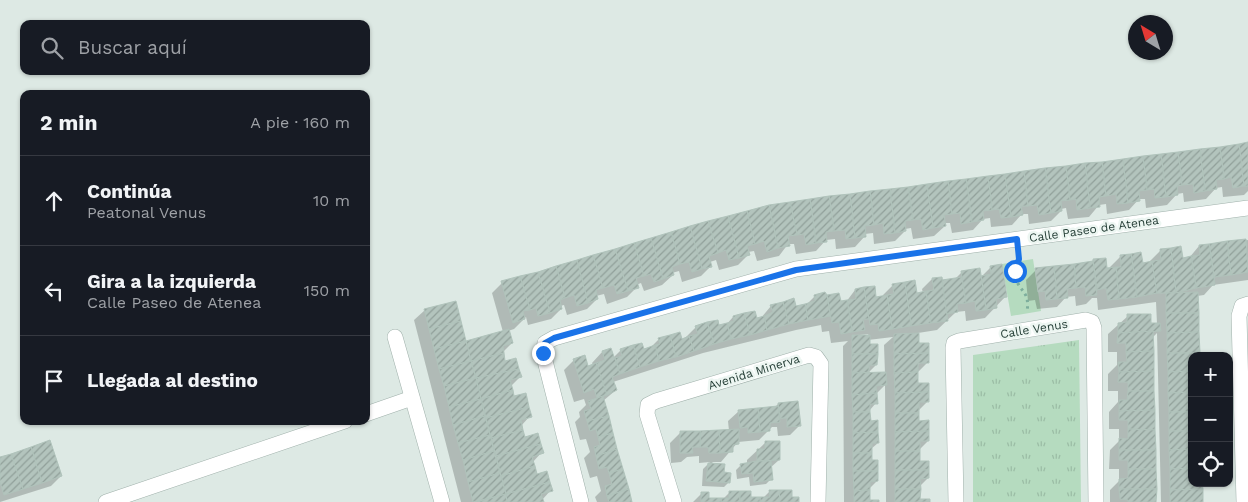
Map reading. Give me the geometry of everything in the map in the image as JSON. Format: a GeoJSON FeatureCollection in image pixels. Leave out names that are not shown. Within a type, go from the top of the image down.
{"type":"FeatureCollection","features":[{"type":"Feature","properties":{"kind":"street","name":"Calle Paseo de Atenea"},"geometry":{"type":"LineString","coordinates":[[581,502],[543,353],[545,343],[554,338],[796,270],[1248,208]]}},
{"type":"Feature","properties":{"kind":"street"},"geometry":{"type":"LineString","coordinates":[[1244,502],[1239,316],[1242,306],[1248,304]]}},
{"type":"Feature","properties":{"kind":"street","name":"Calle Venus"},"geometry":{"type":"LineString","coordinates":[[956,502],[952,348],[954,343],[1086,320],[1092,322],[1094,328],[1096,502]]}},
{"type":"Feature","properties":{"kind":"street"},"geometry":{"type":"LineString","coordinates":[[395,336],[442,502]]}},
{"type":"Feature","properties":{"kind":"street","name":"Avenida Minerva"},"geometry":{"type":"LineString","coordinates":[[674,502],[647,414],[648,405],[809,355],[816,357],[820,364],[818,502]]}},
{"type":"Feature","properties":{"kind":"street"},"geometry":{"type":"LineString","coordinates":[[370,413],[412,398]]}},
{"type":"Feature","properties":{"kind":"street"},"geometry":{"type":"LineString","coordinates":[[106,502],[333,425]]}},
{"type":"Feature","properties":{"kind":"path"},"geometry":{"type":"LineString","coordinates":[[1017,239],[1019,259],[1015,277],[1028,300],[1029,330]]}},
{"type":"Feature","properties":{"kind":"green space"},"geometry":{"type":"Polygon","coordinates":[[[1033,259],[1041,311],[1011,316],[1002,264],[1033,259]]]}},
{"type":"Feature","properties":{"kind":"green space"},"geometry":{"type":"Polygon","coordinates":[[[1079,340],[1081,502],[973,502],[973,355],[1079,340]]]}},
{"type":"Feature","properties":{"kind":"building"},"geometry":{"type":"Polygon","coordinates":[[[1248,142],[1248,186],[1244,186],[1239,144],[1248,142]]]}},
{"type":"Feature","properties":{"kind":"building"},"geometry":{"type":"Polygon","coordinates":[[[1239,144],[1244,186],[1233,188],[1231,177],[1224,179],[1220,147],[1239,144]]]}},
{"type":"Feature","properties":{"kind":"building"},"geometry":{"type":"Polygon","coordinates":[[[1220,147],[1224,179],[1216,180],[1217,189],[1205,191],[1200,149],[1220,147]]]}},
{"type":"Feature","properties":{"kind":"building"},"geometry":{"type":"Polygon","coordinates":[[[1200,149],[1205,191],[1194,193],[1193,184],[1182,185],[1178,152],[1200,149]]]}},
{"type":"Feature","properties":{"kind":"building"},"geometry":{"type":"Polygon","coordinates":[[[1178,152],[1182,185],[1177,186],[1178,195],[1166,197],[1161,154],[1178,152]]]}},
{"type":"Feature","properties":{"kind":"building"},"geometry":{"type":"Polygon","coordinates":[[[1161,154],[1166,197],[1155,198],[1154,189],[1147,190],[1143,156],[1161,154]]]}},
{"type":"Feature","properties":{"kind":"building"},"geometry":{"type":"Polygon","coordinates":[[[1143,156],[1147,190],[1139,191],[1140,201],[1128,203],[1123,159],[1143,156]]]}},
{"type":"Feature","properties":{"kind":"building"},"geometry":{"type":"Polygon","coordinates":[[[1123,159],[1128,203],[1117,204],[1116,194],[1106,196],[1102,162],[1123,159]]]}},
{"type":"Feature","properties":{"kind":"building"},"geometry":{"type":"Polygon","coordinates":[[[1102,162],[1106,196],[1099,197],[1100,207],[1090,208],[1085,163],[1102,162]]]}},
{"type":"Feature","properties":{"kind":"building"},"geometry":{"type":"Polygon","coordinates":[[[1085,163],[1090,208],[1077,210],[1076,199],[1070,200],[1066,166],[1085,163]]]}},
{"type":"Feature","properties":{"kind":"building"},"geometry":{"type":"Polygon","coordinates":[[[1066,166],[1070,200],[1061,201],[1062,211],[1051,213],[1045,168],[1066,166]]]}},
{"type":"Feature","properties":{"kind":"building"},"geometry":{"type":"Polygon","coordinates":[[[1045,168],[1051,213],[1039,215],[1037,205],[1028,206],[1024,171],[1045,168]]]}},
{"type":"Feature","properties":{"kind":"building"},"geometry":{"type":"Polygon","coordinates":[[[1024,171],[1028,206],[1021,206],[1023,215],[1011,217],[1005,174],[1024,171]]]}},
{"type":"Feature","properties":{"kind":"building"},"geometry":{"type":"Polygon","coordinates":[[[1005,174],[1011,217],[1001,218],[999,209],[992,210],[988,176],[1005,174]]]}},
{"type":"Feature","properties":{"kind":"building"},"geometry":{"type":"Polygon","coordinates":[[[988,176],[992,210],[983,211],[984,220],[972,222],[966,179],[988,176]]]}},
{"type":"Feature","properties":{"kind":"building"},"geometry":{"type":"Polygon","coordinates":[[[966,179],[972,222],[961,224],[960,213],[952,214],[948,181],[966,179]]]}},
{"type":"Feature","properties":{"kind":"building"},"geometry":{"type":"Polygon","coordinates":[[[948,181],[952,214],[944,215],[946,226],[933,228],[927,184],[948,181]]]}},
{"type":"Feature","properties":{"kind":"building"},"geometry":{"type":"Polygon","coordinates":[[[927,184],[933,228],[923,230],[921,219],[913,220],[908,187],[927,184]]]}},
{"type":"Feature","properties":{"kind":"building"},"geometry":{"type":"Polygon","coordinates":[[[908,187],[913,220],[905,221],[906,231],[895,233],[890,189],[908,187]]]}},
{"type":"Feature","properties":{"kind":"building"},"geometry":{"type":"Polygon","coordinates":[[[890,189],[895,233],[884,234],[883,223],[874,225],[870,191],[890,189]]]}},
{"type":"Feature","properties":{"kind":"building"},"geometry":{"type":"Polygon","coordinates":[[[870,191],[874,225],[865,226],[866,237],[855,238],[850,194],[870,191]]]}},
{"type":"Feature","properties":{"kind":"building"},"geometry":{"type":"Polygon","coordinates":[[[850,194],[855,238],[846,239],[845,230],[834,231],[829,196],[850,194]]]}},
{"type":"Feature","properties":{"kind":"building"},"geometry":{"type":"Polygon","coordinates":[[[829,196],[834,231],[826,232],[827,242],[816,243],[810,199],[829,196]]]}},
{"type":"Feature","properties":{"kind":"building"},"geometry":{"type":"Polygon","coordinates":[[[810,199],[816,243],[806,245],[804,234],[797,235],[790,202],[810,199]]]}},
{"type":"Feature","properties":{"kind":"building"},"geometry":{"type":"Polygon","coordinates":[[[790,202],[797,235],[788,236],[790,246],[778,248],[769,205],[790,202]]]}},
{"type":"Feature","properties":{"kind":"building"},"geometry":{"type":"Polygon","coordinates":[[[769,205],[778,248],[767,252],[764,241],[755,244],[747,211],[769,205]]]}},
{"type":"Feature","properties":{"kind":"building"},"geometry":{"type":"Polygon","coordinates":[[[747,211],[755,244],[747,246],[750,255],[739,258],[728,216],[747,211]]]}},
{"type":"Feature","properties":{"kind":"building"},"geometry":{"type":"Polygon","coordinates":[[[728,216],[739,258],[729,260],[726,250],[718,253],[708,221],[728,216]]]}},
{"type":"Feature","properties":{"kind":"building"},"geometry":{"type":"Polygon","coordinates":[[[708,221],[718,253],[709,256],[712,267],[702,269],[690,226],[708,221]]]}},
{"type":"Feature","properties":{"kind":"building"},"geometry":{"type":"Polygon","coordinates":[[[690,226],[702,269],[692,272],[689,262],[680,264],[671,232],[690,226]]]}},
{"type":"Feature","properties":{"kind":"building"},"geometry":{"type":"Polygon","coordinates":[[[671,232],[680,264],[672,267],[674,275],[663,279],[651,238],[671,232]]]}},
{"type":"Feature","properties":{"kind":"building"},"geometry":{"type":"Polygon","coordinates":[[[651,238],[663,279],[654,282],[651,274],[644,276],[634,243],[651,238]]]}},
{"type":"Feature","properties":{"kind":"building"},"geometry":{"type":"Polygon","coordinates":[[[1246,239],[1248,272],[1231,275],[1227,241],[1246,239]]]}},
{"type":"Feature","properties":{"kind":"building"},"geometry":{"type":"Polygon","coordinates":[[[1227,241],[1231,275],[1214,277],[1209,244],[1227,241]]]}},
{"type":"Feature","properties":{"kind":"building"},"geometry":{"type":"Polygon","coordinates":[[[634,243],[644,276],[636,278],[639,288],[628,291],[615,249],[634,243]]]}},
{"type":"Feature","properties":{"kind":"building"},"geometry":{"type":"Polygon","coordinates":[[[1209,244],[1215,285],[1196,288],[1191,256],[1200,255],[1199,245],[1209,244]]]}},
{"type":"Feature","properties":{"kind":"building"},"geometry":{"type":"Polygon","coordinates":[[[1181,246],[1183,258],[1191,256],[1196,288],[1176,293],[1171,248],[1181,246]]]}},
{"type":"Feature","properties":{"kind":"building"},"geometry":{"type":"Polygon","coordinates":[[[1171,248],[1176,293],[1157,293],[1152,261],[1161,260],[1160,249],[1171,248]]]}},
{"type":"Feature","properties":{"kind":"building"},"geometry":{"type":"Polygon","coordinates":[[[615,249],[628,291],[617,294],[614,285],[603,288],[593,255],[615,249]]]}},
{"type":"Feature","properties":{"kind":"building"},"geometry":{"type":"Polygon","coordinates":[[[1141,252],[1143,263],[1152,261],[1157,293],[1137,297],[1131,254],[1141,252]]]}},
{"type":"Feature","properties":{"kind":"building"},"geometry":{"type":"Polygon","coordinates":[[[1131,254],[1137,297],[1119,299],[1116,267],[1121,267],[1120,255],[1131,254]]]}},
{"type":"Feature","properties":{"kind":"building"},"geometry":{"type":"Polygon","coordinates":[[[593,255],[603,288],[596,290],[598,299],[588,303],[577,260],[593,255]]]}},
{"type":"Feature","properties":{"kind":"building"},"geometry":{"type":"Polygon","coordinates":[[[1106,258],[1107,268],[1116,267],[1119,299],[1108,300],[1106,288],[1097,290],[1093,259],[1106,258]]]}},
{"type":"Feature","properties":{"kind":"building"},"geometry":{"type":"Polygon","coordinates":[[[577,260],[588,303],[577,306],[574,295],[565,298],[556,266],[577,260]]]}},
{"type":"Feature","properties":{"kind":"building"},"geometry":{"type":"Polygon","coordinates":[[[1093,261],[1097,295],[1086,296],[1085,287],[1076,288],[1074,264],[1093,261]]]}},
{"type":"Feature","properties":{"kind":"building"},"geometry":{"type":"Polygon","coordinates":[[[1002,264],[1007,297],[996,299],[997,308],[986,310],[981,276],[991,274],[990,266],[1002,264]]]}},
{"type":"Feature","properties":{"kind":"building"},"geometry":{"type":"Polygon","coordinates":[[[1074,264],[1076,288],[1067,289],[1068,298],[1057,299],[1054,266],[1074,264]]]}},
{"type":"Feature","properties":{"kind":"building"},"geometry":{"type":"Polygon","coordinates":[[[556,266],[565,298],[560,300],[562,309],[550,313],[538,272],[556,266]]]}},
{"type":"Feature","properties":{"kind":"building"},"geometry":{"type":"Polygon","coordinates":[[[1054,266],[1057,299],[1046,300],[1045,291],[1038,292],[1035,268],[1054,266]]]}},
{"type":"Feature","properties":{"kind":"building"},"geometry":{"type":"Polygon","coordinates":[[[980,268],[986,310],[976,311],[975,301],[966,303],[961,271],[980,268]]]}},
{"type":"Feature","properties":{"kind":"building"},"geometry":{"type":"Polygon","coordinates":[[[538,272],[550,313],[538,316],[536,308],[530,310],[520,276],[538,272]]]}},
{"type":"Feature","properties":{"kind":"building"},"geometry":{"type":"Polygon","coordinates":[[[520,276],[530,310],[523,311],[525,319],[513,323],[501,281],[520,276]]]}},
{"type":"Feature","properties":{"kind":"building"},"geometry":{"type":"Polygon","coordinates":[[[942,277],[948,321],[931,323],[926,291],[934,290],[932,278],[942,277]]]}},
{"type":"Feature","properties":{"kind":"building"},"geometry":{"type":"Polygon","coordinates":[[[962,277],[966,303],[957,304],[958,312],[947,314],[942,280],[962,277]]]}},
{"type":"Feature","properties":{"kind":"building"},"geometry":{"type":"Polygon","coordinates":[[[915,280],[917,293],[926,291],[931,323],[911,326],[905,282],[915,280]]]}},
{"type":"Feature","properties":{"kind":"building"},"geometry":{"type":"Polygon","coordinates":[[[905,282],[911,326],[892,329],[887,295],[894,294],[892,284],[905,282]]]}},
{"type":"Feature","properties":{"kind":"building"},"geometry":{"type":"Polygon","coordinates":[[[875,286],[876,297],[887,295],[892,329],[879,331],[878,324],[870,325],[864,287],[875,286]]]}},
{"type":"Feature","properties":{"kind":"building"},"geometry":{"type":"Polygon","coordinates":[[[864,287],[869,319],[863,319],[865,330],[852,332],[847,300],[856,299],[855,289],[864,287]]]}},
{"type":"Feature","properties":{"kind":"building"},"geometry":{"type":"Polygon","coordinates":[[[825,292],[831,316],[808,320],[805,304],[815,301],[814,295],[825,292]]]}},
{"type":"Feature","properties":{"kind":"building"},"geometry":{"type":"Polygon","coordinates":[[[1198,292],[1199,313],[1166,313],[1166,293],[1198,292]]]}},
{"type":"Feature","properties":{"kind":"building"},"geometry":{"type":"Polygon","coordinates":[[[839,293],[841,301],[847,300],[852,332],[841,334],[839,322],[832,323],[827,295],[839,293]]]}},
{"type":"Feature","properties":{"kind":"building"},"geometry":{"type":"Polygon","coordinates":[[[794,298],[796,306],[805,304],[808,320],[789,324],[783,302],[794,298]]]}},
{"type":"Feature","properties":{"kind":"building"},"geometry":{"type":"Polygon","coordinates":[[[456,301],[461,321],[429,329],[424,309],[456,301]]]}},
{"type":"Feature","properties":{"kind":"building"},"geometry":{"type":"Polygon","coordinates":[[[783,302],[789,324],[767,330],[764,316],[773,312],[770,305],[783,302]]]}},
{"type":"Feature","properties":{"kind":"building"},"geometry":{"type":"Polygon","coordinates":[[[755,311],[757,318],[764,316],[767,330],[750,335],[744,313],[755,311]]]}},
{"type":"Feature","properties":{"kind":"building"},"geometry":{"type":"Polygon","coordinates":[[[744,313],[750,335],[731,339],[727,323],[734,321],[733,316],[744,313]]]}},
{"type":"Feature","properties":{"kind":"building"},"geometry":{"type":"Polygon","coordinates":[[[1166,313],[1199,313],[1199,332],[1167,333],[1166,313]]]}},
{"type":"Feature","properties":{"kind":"building"},"geometry":{"type":"Polygon","coordinates":[[[1127,314],[1151,314],[1151,323],[1160,323],[1161,331],[1118,333],[1118,323],[1127,322],[1127,314]]]}},
{"type":"Feature","properties":{"kind":"building"},"geometry":{"type":"Polygon","coordinates":[[[718,320],[719,325],[727,323],[731,339],[714,344],[707,322],[718,320]]]}},
{"type":"Feature","properties":{"kind":"building"},"geometry":{"type":"Polygon","coordinates":[[[461,321],[466,341],[434,349],[429,329],[461,321]]]}},
{"type":"Feature","properties":{"kind":"building"},"geometry":{"type":"Polygon","coordinates":[[[707,322],[714,344],[694,351],[689,336],[698,334],[695,326],[707,322]]]}},
{"type":"Feature","properties":{"kind":"building"},"geometry":{"type":"Polygon","coordinates":[[[509,329],[513,343],[503,346],[504,353],[471,361],[466,341],[509,329]]]}},
{"type":"Feature","properties":{"kind":"building"},"geometry":{"type":"Polygon","coordinates":[[[1153,331],[1154,351],[1126,352],[1126,343],[1117,343],[1118,333],[1153,331]]]}},
{"type":"Feature","properties":{"kind":"building"},"geometry":{"type":"Polygon","coordinates":[[[680,332],[682,339],[689,336],[694,351],[676,357],[670,335],[680,332]]]}},
{"type":"Feature","properties":{"kind":"building"},"geometry":{"type":"Polygon","coordinates":[[[1199,332],[1200,352],[1167,353],[1167,333],[1199,332]]]}},
{"type":"Feature","properties":{"kind":"building"},"geometry":{"type":"Polygon","coordinates":[[[919,333],[919,343],[929,343],[929,353],[894,354],[894,334],[919,333]]]}},
{"type":"Feature","properties":{"kind":"building"},"geometry":{"type":"Polygon","coordinates":[[[670,335],[676,357],[659,361],[655,345],[660,344],[658,338],[670,335]]]}},
{"type":"Feature","properties":{"kind":"building"},"geometry":{"type":"Polygon","coordinates":[[[852,335],[870,335],[870,344],[878,344],[878,354],[852,354],[852,335]]]}},
{"type":"Feature","properties":{"kind":"building"},"geometry":{"type":"Polygon","coordinates":[[[466,341],[471,361],[439,369],[434,349],[466,341]]]}},
{"type":"Feature","properties":{"kind":"building"},"geometry":{"type":"Polygon","coordinates":[[[642,343],[644,349],[655,345],[659,361],[640,367],[633,345],[642,343]]]}},
{"type":"Feature","properties":{"kind":"building"},"geometry":{"type":"Polygon","coordinates":[[[633,345],[640,367],[620,374],[615,358],[622,356],[620,349],[633,345]]]}},
{"type":"Feature","properties":{"kind":"building"},"geometry":{"type":"Polygon","coordinates":[[[611,348],[620,374],[612,377],[617,390],[607,395],[596,363],[605,360],[602,351],[611,348]]]}},
{"type":"Feature","properties":{"kind":"building"},"geometry":{"type":"Polygon","coordinates":[[[1154,351],[1154,371],[1119,372],[1118,362],[1127,362],[1126,352],[1154,351]]]}},
{"type":"Feature","properties":{"kind":"building"},"geometry":{"type":"Polygon","coordinates":[[[504,353],[505,361],[516,358],[519,369],[476,378],[471,361],[504,353]]]}},
{"type":"Feature","properties":{"kind":"building"},"geometry":{"type":"Polygon","coordinates":[[[929,353],[929,363],[918,363],[918,372],[894,373],[894,354],[929,353]]]}},
{"type":"Feature","properties":{"kind":"building"},"geometry":{"type":"Polygon","coordinates":[[[1167,353],[1188,353],[1188,371],[1168,372],[1167,353]]]}},
{"type":"Feature","properties":{"kind":"building"},"geometry":{"type":"Polygon","coordinates":[[[852,354],[878,354],[877,365],[869,365],[869,373],[852,373],[852,354]]]}},
{"type":"Feature","properties":{"kind":"building"},"geometry":{"type":"Polygon","coordinates":[[[585,355],[588,366],[596,363],[607,395],[597,398],[594,389],[584,393],[573,359],[585,355]]]}},
{"type":"Feature","properties":{"kind":"building"},"geometry":{"type":"Polygon","coordinates":[[[471,361],[476,378],[444,386],[439,369],[471,361]]]}},
{"type":"Feature","properties":{"kind":"building"},"geometry":{"type":"Polygon","coordinates":[[[519,369],[522,377],[510,380],[513,390],[481,399],[476,378],[519,369]]]}},
{"type":"Feature","properties":{"kind":"building"},"geometry":{"type":"Polygon","coordinates":[[[1154,371],[1154,391],[1128,391],[1128,382],[1118,382],[1119,372],[1154,371]]]}},
{"type":"Feature","properties":{"kind":"building"},"geometry":{"type":"Polygon","coordinates":[[[1188,371],[1188,392],[1168,393],[1168,372],[1188,371]]]}},
{"type":"Feature","properties":{"kind":"building"},"geometry":{"type":"Polygon","coordinates":[[[886,372],[887,385],[876,386],[877,393],[852,395],[852,373],[886,372]]]}},
{"type":"Feature","properties":{"kind":"building"},"geometry":{"type":"Polygon","coordinates":[[[918,372],[918,383],[929,383],[929,392],[895,393],[894,373],[918,372]]]}},
{"type":"Feature","properties":{"kind":"building"},"geometry":{"type":"Polygon","coordinates":[[[476,378],[481,399],[449,407],[444,386],[476,378]]]}},
{"type":"Feature","properties":{"kind":"building"},"geometry":{"type":"Polygon","coordinates":[[[513,390],[514,396],[526,393],[529,407],[486,418],[481,399],[513,390]]]}},
{"type":"Feature","properties":{"kind":"building"},"geometry":{"type":"Polygon","coordinates":[[[1128,391],[1154,391],[1155,410],[1119,411],[1119,400],[1127,400],[1128,391]]]}},
{"type":"Feature","properties":{"kind":"building"},"geometry":{"type":"Polygon","coordinates":[[[929,392],[929,402],[919,402],[919,413],[895,413],[895,393],[929,392]]]}},
{"type":"Feature","properties":{"kind":"building"},"geometry":{"type":"Polygon","coordinates":[[[1188,392],[1188,412],[1169,412],[1168,393],[1188,392]]]}},
{"type":"Feature","properties":{"kind":"building"},"geometry":{"type":"Polygon","coordinates":[[[877,393],[878,404],[870,404],[870,412],[853,412],[852,395],[877,393]]]}},
{"type":"Feature","properties":{"kind":"building"},"geometry":{"type":"Polygon","coordinates":[[[603,396],[609,416],[587,421],[584,411],[591,409],[588,401],[603,396]]]}},
{"type":"Feature","properties":{"kind":"building"},"geometry":{"type":"Polygon","coordinates":[[[481,399],[485,416],[453,425],[449,407],[481,399]]]}},
{"type":"Feature","properties":{"kind":"building"},"geometry":{"type":"Polygon","coordinates":[[[798,401],[801,426],[787,427],[787,418],[780,418],[778,403],[798,401]]]}},
{"type":"Feature","properties":{"kind":"building"},"geometry":{"type":"Polygon","coordinates":[[[778,406],[780,422],[770,423],[770,431],[760,432],[758,408],[778,406]]]}},
{"type":"Feature","properties":{"kind":"building"},"geometry":{"type":"Polygon","coordinates":[[[529,407],[532,417],[521,420],[523,430],[491,438],[486,418],[529,407]]]}},
{"type":"Feature","properties":{"kind":"building"},"geometry":{"type":"Polygon","coordinates":[[[758,408],[760,432],[748,433],[748,427],[740,428],[738,410],[758,408]]]}},
{"type":"Feature","properties":{"kind":"building"},"geometry":{"type":"Polygon","coordinates":[[[1155,410],[1155,430],[1128,429],[1128,420],[1119,420],[1119,411],[1155,410]]]}},
{"type":"Feature","properties":{"kind":"building"},"geometry":{"type":"Polygon","coordinates":[[[853,412],[870,412],[871,421],[878,420],[878,432],[853,433],[853,412]]]}},
{"type":"Feature","properties":{"kind":"building"},"geometry":{"type":"Polygon","coordinates":[[[1169,412],[1188,412],[1188,431],[1169,431],[1169,412]]]}},
{"type":"Feature","properties":{"kind":"building"},"geometry":{"type":"Polygon","coordinates":[[[895,413],[919,413],[919,421],[929,420],[929,431],[895,432],[895,413]]]}},
{"type":"Feature","properties":{"kind":"building"},"geometry":{"type":"Polygon","coordinates":[[[485,416],[490,435],[458,443],[453,425],[485,416]]]}},
{"type":"Feature","properties":{"kind":"building"},"geometry":{"type":"Polygon","coordinates":[[[609,416],[613,433],[598,437],[596,429],[590,431],[587,421],[609,416]]]}},
{"type":"Feature","properties":{"kind":"building"},"geometry":{"type":"Polygon","coordinates":[[[739,429],[739,444],[733,445],[733,452],[720,453],[719,430],[739,429]]]}},
{"type":"Feature","properties":{"kind":"building"},"geometry":{"type":"Polygon","coordinates":[[[1128,429],[1155,430],[1156,450],[1119,450],[1119,438],[1128,439],[1128,429]]]}},
{"type":"Feature","properties":{"kind":"building"},"geometry":{"type":"Polygon","coordinates":[[[523,430],[525,437],[538,433],[541,444],[496,456],[491,438],[523,430]]]}},
{"type":"Feature","properties":{"kind":"building"},"geometry":{"type":"Polygon","coordinates":[[[719,430],[720,453],[709,453],[708,447],[700,447],[700,431],[719,430]]]}},
{"type":"Feature","properties":{"kind":"building"},"geometry":{"type":"Polygon","coordinates":[[[680,431],[700,431],[700,447],[692,447],[693,453],[680,453],[680,431]]]}},
{"type":"Feature","properties":{"kind":"building"},"geometry":{"type":"Polygon","coordinates":[[[929,431],[929,441],[920,441],[920,451],[895,451],[895,432],[929,431]]]}},
{"type":"Feature","properties":{"kind":"building"},"geometry":{"type":"Polygon","coordinates":[[[1169,431],[1188,431],[1188,449],[1169,450],[1169,431]]]}},
{"type":"Feature","properties":{"kind":"building"},"geometry":{"type":"Polygon","coordinates":[[[878,432],[879,443],[872,443],[872,453],[853,453],[853,433],[878,432]]]}},
{"type":"Feature","properties":{"kind":"building"},"geometry":{"type":"Polygon","coordinates":[[[613,433],[617,449],[596,456],[594,447],[600,445],[598,437],[613,433]]]}},
{"type":"Feature","properties":{"kind":"building"},"geometry":{"type":"Polygon","coordinates":[[[490,435],[494,451],[463,460],[458,443],[490,435]]]}},
{"type":"Feature","properties":{"kind":"building"},"geometry":{"type":"Polygon","coordinates":[[[50,440],[62,476],[42,483],[31,447],[50,440]]]}},
{"type":"Feature","properties":{"kind":"building"},"geometry":{"type":"Polygon","coordinates":[[[765,441],[780,441],[780,460],[757,461],[757,449],[765,449],[765,441]]]}},
{"type":"Feature","properties":{"kind":"building"},"geometry":{"type":"Polygon","coordinates":[[[541,444],[544,453],[532,457],[535,466],[501,476],[496,456],[541,444]]]}},
{"type":"Feature","properties":{"kind":"building"},"geometry":{"type":"Polygon","coordinates":[[[31,447],[42,483],[23,489],[11,454],[31,447]]]}},
{"type":"Feature","properties":{"kind":"building"},"geometry":{"type":"Polygon","coordinates":[[[617,449],[623,469],[609,473],[607,467],[599,469],[596,456],[617,449]]]}},
{"type":"Feature","properties":{"kind":"building"},"geometry":{"type":"Polygon","coordinates":[[[1188,449],[1188,468],[1170,469],[1169,450],[1188,449]]]}},
{"type":"Feature","properties":{"kind":"building"},"geometry":{"type":"Polygon","coordinates":[[[1119,450],[1156,450],[1156,469],[1128,469],[1128,460],[1119,460],[1119,450]]]}},
{"type":"Feature","properties":{"kind":"building"},"geometry":{"type":"Polygon","coordinates":[[[494,451],[500,473],[468,482],[463,460],[494,451]]]}},
{"type":"Feature","properties":{"kind":"building"},"geometry":{"type":"Polygon","coordinates":[[[895,451],[920,451],[920,461],[929,461],[929,470],[895,470],[895,451]]]}},
{"type":"Feature","properties":{"kind":"building"},"geometry":{"type":"Polygon","coordinates":[[[853,453],[872,453],[872,460],[878,460],[878,471],[853,471],[853,453]]]}},
{"type":"Feature","properties":{"kind":"building"},"geometry":{"type":"Polygon","coordinates":[[[11,454],[23,489],[4,495],[0,482],[0,457],[11,454]]]}},
{"type":"Feature","properties":{"kind":"building"},"geometry":{"type":"Polygon","coordinates":[[[771,461],[773,480],[754,482],[753,473],[742,474],[740,464],[771,461]]]}},
{"type":"Feature","properties":{"kind":"building"},"geometry":{"type":"Polygon","coordinates":[[[708,463],[725,464],[724,472],[731,473],[730,483],[706,481],[708,463]]]}},
{"type":"Feature","properties":{"kind":"building"},"geometry":{"type":"Polygon","coordinates":[[[535,466],[537,474],[547,471],[550,482],[506,494],[501,476],[535,466]]]}},
{"type":"Feature","properties":{"kind":"building"},"geometry":{"type":"Polygon","coordinates":[[[1188,468],[1188,487],[1203,487],[1203,489],[1170,490],[1170,469],[1188,468]]]}},
{"type":"Feature","properties":{"kind":"building"},"geometry":{"type":"Polygon","coordinates":[[[623,469],[629,489],[607,496],[605,486],[612,484],[609,473],[623,469]]]}},
{"type":"Feature","properties":{"kind":"building"},"geometry":{"type":"Polygon","coordinates":[[[1128,469],[1156,469],[1157,489],[1119,489],[1119,479],[1128,478],[1128,469]]]}},
{"type":"Feature","properties":{"kind":"building"},"geometry":{"type":"Polygon","coordinates":[[[895,470],[929,470],[929,478],[920,479],[921,489],[895,489],[895,470]]]}},
{"type":"Feature","properties":{"kind":"building"},"geometry":{"type":"Polygon","coordinates":[[[853,471],[878,471],[878,481],[870,482],[870,490],[854,491],[853,471]]]}},
{"type":"Feature","properties":{"kind":"building"},"geometry":{"type":"Polygon","coordinates":[[[500,473],[506,494],[473,502],[468,482],[500,473]]]}},
{"type":"Feature","properties":{"kind":"building"},"geometry":{"type":"Polygon","coordinates":[[[550,482],[553,491],[541,494],[544,502],[507,502],[506,494],[550,482]]]}},
{"type":"Feature","properties":{"kind":"building"},"geometry":{"type":"Polygon","coordinates":[[[629,489],[632,502],[609,502],[607,496],[629,489]]]}},
{"type":"Feature","properties":{"kind":"building"},"geometry":{"type":"Polygon","coordinates":[[[895,489],[921,489],[920,499],[930,499],[930,502],[895,502],[895,489]]]}},
{"type":"Feature","properties":{"kind":"building"},"geometry":{"type":"Polygon","coordinates":[[[1119,489],[1157,489],[1156,502],[1128,502],[1128,500],[1120,499],[1119,489]]]}},
{"type":"Feature","properties":{"kind":"building"},"geometry":{"type":"Polygon","coordinates":[[[1203,489],[1203,502],[1170,502],[1170,490],[1203,489]]]}},
{"type":"Feature","properties":{"kind":"building"},"geometry":{"type":"Polygon","coordinates":[[[769,490],[780,490],[779,502],[760,502],[760,497],[770,497],[769,490]]]}},
{"type":"Feature","properties":{"kind":"building"},"geometry":{"type":"Polygon","coordinates":[[[780,490],[792,490],[792,497],[799,497],[799,502],[779,502],[780,490]]]}},
{"type":"Feature","properties":{"kind":"building"},"geometry":{"type":"Polygon","coordinates":[[[870,490],[870,500],[879,500],[879,502],[854,502],[854,491],[870,490]]]}},
{"type":"Feature","properties":{"kind":"building"},"geometry":{"type":"Polygon","coordinates":[[[729,491],[740,491],[740,502],[721,502],[721,498],[729,498],[729,491]]]}},
{"type":"Feature","properties":{"kind":"building"},"geometry":{"type":"Polygon","coordinates":[[[740,491],[751,491],[751,497],[760,497],[760,502],[740,502],[740,491]]]}},
{"type":"Feature","properties":{"kind":"building"},"geometry":{"type":"Polygon","coordinates":[[[701,492],[709,492],[709,498],[721,498],[721,502],[701,502],[701,492]]]}},
{"type":"Feature","properties":{"kind":"building"},"geometry":{"type":"Polygon","coordinates":[[[506,494],[507,502],[476,502],[506,494]]]}},
{"type":"Feature","properties":{"kind":"route"},"geometry":{"type":"LineString","coordinates":[[543,353],[545,343],[554,338],[796,270],[1017,239],[1019,259],[1015,271]]}}]}
